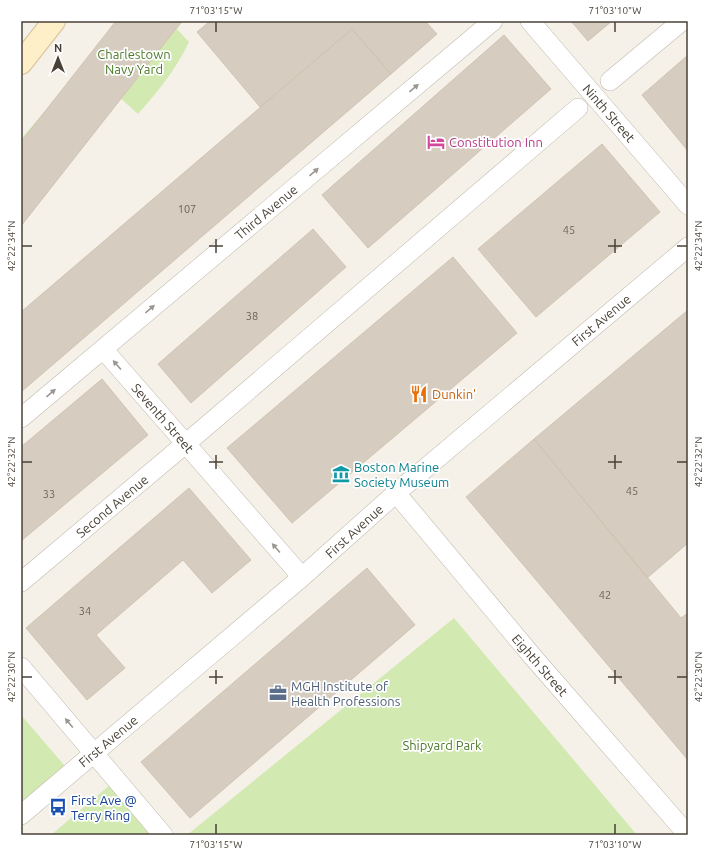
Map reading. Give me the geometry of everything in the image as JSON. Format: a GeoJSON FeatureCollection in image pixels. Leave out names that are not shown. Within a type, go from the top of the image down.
{"type":"FeatureCollection","features":[{"type":"Feature","properties":{"kind":"main road"},"geometry":{"type":"LineString","coordinates":[[21,63],[54,21]]}},
{"type":"Feature","properties":{"kind":"street","name":"Third Avenue"},"geometry":{"type":"LineString","coordinates":[[21,418],[493,21]]}},
{"type":"Feature","properties":{"kind":"street","name":"Ninth Street"},"geometry":{"type":"LineString","coordinates":[[530,21],[688,205]]}},
{"type":"Feature","properties":{"kind":"street"},"geometry":{"type":"LineString","coordinates":[[610,81],[682,21]]}},
{"type":"Feature","properties":{"kind":"street","name":"Second Avenue"},"geometry":{"type":"LineString","coordinates":[[21,582],[186,444],[578,108]]}},
{"type":"Feature","properties":{"kind":"street","name":"First Avenue"},"geometry":{"type":"LineString","coordinates":[[21,815],[302,577],[396,493],[688,247]]}},
{"type":"Feature","properties":{"kind":"street","name":"Seventh Street"},"geometry":{"type":"LineString","coordinates":[[103,349],[302,577]]}},
{"type":"Feature","properties":{"kind":"street","name":"Eighth Street"},"geometry":{"type":"LineString","coordinates":[[396,493],[533,657],[688,835]]}},
{"type":"Feature","properties":{"kind":"street"},"geometry":{"type":"LineString","coordinates":[[21,667],[163,835]]}},
{"type":"Feature","properties":{"kind":"green space","name":"Charlestown Navy Yard"},"geometry":{"type":"Polygon","coordinates":[[[117,21],[183,21],[177,29],[189,42],[166,80],[138,114],[119,97],[21,226],[21,139],[87,62],[117,21]]]}},
{"type":"Feature","properties":{"kind":"green space","name":"Shipyard Park"},"geometry":{"type":"Polygon","coordinates":[[[454,618],[637,835],[187,835],[454,618]]]}},
{"type":"Feature","properties":{"kind":"green space"},"geometry":{"type":"Polygon","coordinates":[[[21,715],[71,773],[21,815],[21,715]]]}},
{"type":"Feature","properties":{"kind":"green space"},"geometry":{"type":"Polygon","coordinates":[[[111,784],[154,835],[51,835],[111,784]]]}},
{"type":"Feature","properties":{"kind":"building","name":"Charlestown Navy Yard"},"geometry":{"type":"Polygon","coordinates":[[[116,21],[182,21],[21,226],[21,142],[116,21]]]}},
{"type":"Feature","properties":{"kind":"building"},"geometry":{"type":"Polygon","coordinates":[[[210,21],[425,21],[437,34],[391,74],[352,29],[260,107],[197,32],[210,21]]]}},
{"type":"Feature","properties":{"kind":"building"},"geometry":{"type":"Polygon","coordinates":[[[571,21],[612,21],[588,41],[571,21]]]}},
{"type":"Feature","properties":{"kind":"building"},"geometry":{"type":"Polygon","coordinates":[[[352,29],[391,74],[21,392],[21,312],[352,29]]]}},
{"type":"Feature","properties":{"kind":"building","name":"Constitution Inn"},"geometry":{"type":"Polygon","coordinates":[[[504,35],[551,89],[368,248],[322,195],[504,35]]]}},
{"type":"Feature","properties":{"kind":"building"},"geometry":{"type":"Polygon","coordinates":[[[688,55],[688,151],[642,95],[688,55]]]}},
{"type":"Feature","properties":{"kind":"building"},"geometry":{"type":"Polygon","coordinates":[[[602,144],[660,212],[536,317],[478,249],[602,144]]]}},
{"type":"Feature","properties":{"kind":"building"},"geometry":{"type":"Polygon","coordinates":[[[313,229],[346,267],[191,403],[158,364],[313,229]]]}},
{"type":"Feature","properties":{"kind":"building"},"geometry":{"type":"Polygon","coordinates":[[[453,257],[517,333],[292,523],[227,448],[453,257]]]}},
{"type":"Feature","properties":{"kind":"building"},"geometry":{"type":"Polygon","coordinates":[[[688,310],[688,543],[647,578],[534,439],[688,310]]]}},
{"type":"Feature","properties":{"kind":"building"},"geometry":{"type":"Polygon","coordinates":[[[102,379],[148,435],[21,541],[21,447],[102,379]]]}},
{"type":"Feature","properties":{"kind":"building"},"geometry":{"type":"Polygon","coordinates":[[[534,439],[681,618],[688,613],[688,760],[466,497],[534,439]]]}},
{"type":"Feature","properties":{"kind":"building"},"geometry":{"type":"Polygon","coordinates":[[[189,488],[251,560],[212,593],[183,560],[96,635],[125,668],[87,700],[26,628],[189,488]]]}},
{"type":"Feature","properties":{"kind":"building","name":"MGH Institute of Health Professions"},"geometry":{"type":"Polygon","coordinates":[[[367,568],[415,625],[190,818],[141,762],[367,568]]]}},
{"type":"Feature","properties":{"kind":"place","name":"Constitution Inn"},"geometry":{"type":"Point","coordinates":[436,142]}},
{"type":"Feature","properties":{"kind":"place","name":"Dunkin'"},"geometry":{"type":"Point","coordinates":[419,394]}},
{"type":"Feature","properties":{"kind":"place","name":"Boston Marine Society Museum"},"geometry":{"type":"Point","coordinates":[341,474]}},
{"type":"Feature","properties":{"kind":"place","name":"MGH Institute of Health Professions"},"geometry":{"type":"Point","coordinates":[278,693]}},
{"type":"Feature","properties":{"kind":"place","name":"First Ave @ Terry Ring"},"geometry":{"type":"Point","coordinates":[58,807]}}]}
